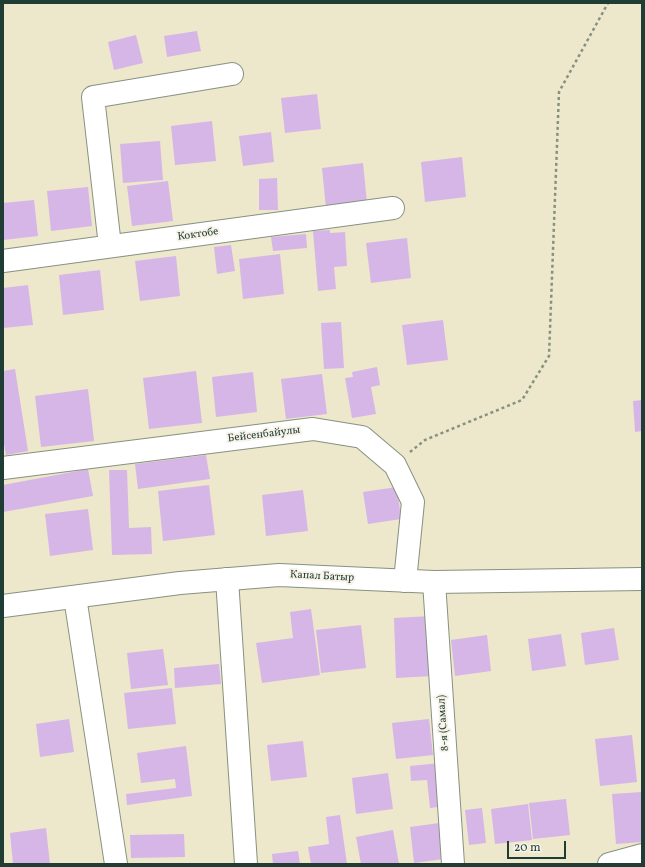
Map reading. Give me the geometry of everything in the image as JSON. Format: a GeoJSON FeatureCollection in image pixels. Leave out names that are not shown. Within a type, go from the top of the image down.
{"type":"FeatureCollection","features":[{"type":"Feature","properties":{"kind":"street"},"geometry":{"type":"LineString","coordinates":[[110,246],[93,97],[232,74]]}},
{"type":"Feature","properties":{"kind":"street","name":"Коктобе"},"geometry":{"type":"LineString","coordinates":[[3,261],[393,208]]}},
{"type":"Feature","properties":{"kind":"street","name":"Бейсенбайулы"},"geometry":{"type":"LineString","coordinates":[[3,468],[313,429],[362,437],[395,465],[413,502],[405,581]]}},
{"type":"Feature","properties":{"kind":"street","name":"Капал Батыр"},"geometry":{"type":"LineString","coordinates":[[3,606],[180,583],[279,575],[434,582],[642,583]]}},
{"type":"Feature","properties":{"kind":"street"},"geometry":{"type":"LineString","coordinates":[[227,579],[246,864]]}},
{"type":"Feature","properties":{"kind":"street","name":"8-я (Самал)"},"geometry":{"type":"LineString","coordinates":[[434,582],[454,864]]}},
{"type":"Feature","properties":{"kind":"street"},"geometry":{"type":"LineString","coordinates":[[75,597],[116,864]]}},
{"type":"Feature","properties":{"kind":"street"},"geometry":{"type":"LineString","coordinates":[[609,864],[642,856]]}},
{"type":"Feature","properties":{"kind":"path"},"geometry":{"type":"LineString","coordinates":[[395,465],[424,440],[522,400],[549,356],[559,92],[608,3]]}},
{"type":"Feature","properties":{"kind":"building"},"geometry":{"type":"Polygon","coordinates":[[[197,31],[201,51],[167,57],[164,36],[197,31]]]}},
{"type":"Feature","properties":{"kind":"building"},"geometry":{"type":"Polygon","coordinates":[[[136,35],[143,63],[114,70],[108,42],[136,35]]]}},
{"type":"Feature","properties":{"kind":"building"},"geometry":{"type":"Polygon","coordinates":[[[317,94],[321,129],[285,133],[281,98],[317,94]]]}},
{"type":"Feature","properties":{"kind":"building"},"geometry":{"type":"Polygon","coordinates":[[[212,121],[216,161],[175,165],[171,126],[212,121]]]}},
{"type":"Feature","properties":{"kind":"building"},"geometry":{"type":"Polygon","coordinates":[[[271,132],[274,162],[243,166],[239,136],[271,132]]]}},
{"type":"Feature","properties":{"kind":"building"},"geometry":{"type":"Polygon","coordinates":[[[160,141],[163,180],[123,183],[120,144],[160,141]]]}},
{"type":"Feature","properties":{"kind":"building"},"geometry":{"type":"Polygon","coordinates":[[[462,157],[466,197],[425,202],[421,162],[462,157]]]}},
{"type":"Feature","properties":{"kind":"building"},"geometry":{"type":"Polygon","coordinates":[[[363,163],[367,203],[326,208],[322,168],[363,163]]]}},
{"type":"Feature","properties":{"kind":"building"},"geometry":{"type":"Polygon","coordinates":[[[277,178],[278,210],[259,210],[259,179],[277,178]]]}},
{"type":"Feature","properties":{"kind":"building"},"geometry":{"type":"Polygon","coordinates":[[[168,181],[173,221],[132,226],[127,186],[168,181]]]}},
{"type":"Feature","properties":{"kind":"building"},"geometry":{"type":"Polygon","coordinates":[[[88,187],[92,226],[51,231],[47,191],[88,187]]]}},
{"type":"Feature","properties":{"kind":"building"},"geometry":{"type":"Polygon","coordinates":[[[34,200],[38,236],[3,240],[3,203],[34,200]]]}},
{"type":"Feature","properties":{"kind":"building"},"geometry":{"type":"Polygon","coordinates":[[[330,230],[330,233],[345,232],[347,266],[334,267],[336,289],[318,291],[313,231],[330,230]]]}},
{"type":"Feature","properties":{"kind":"building"},"geometry":{"type":"Polygon","coordinates":[[[306,234],[307,248],[273,251],[271,237],[306,234]]]}},
{"type":"Feature","properties":{"kind":"building"},"geometry":{"type":"Polygon","coordinates":[[[407,238],[411,278],[371,283],[366,243],[407,238]]]}},
{"type":"Feature","properties":{"kind":"building"},"geometry":{"type":"Polygon","coordinates":[[[231,245],[235,271],[217,274],[214,247],[231,245]]]}},
{"type":"Feature","properties":{"kind":"building"},"geometry":{"type":"Polygon","coordinates":[[[280,254],[284,294],[243,299],[239,259],[280,254]]]}},
{"type":"Feature","properties":{"kind":"building"},"geometry":{"type":"Polygon","coordinates":[[[176,256],[180,296],[140,301],[135,261],[176,256]]]}},
{"type":"Feature","properties":{"kind":"building"},"geometry":{"type":"Polygon","coordinates":[[[100,270],[104,310],[63,315],[59,275],[100,270]]]}},
{"type":"Feature","properties":{"kind":"building"},"geometry":{"type":"Polygon","coordinates":[[[28,285],[33,325],[3,328],[3,288],[28,285]]]}},
{"type":"Feature","properties":{"kind":"building"},"geometry":{"type":"Polygon","coordinates":[[[443,320],[448,360],[407,365],[402,325],[443,320]]]}},
{"type":"Feature","properties":{"kind":"building"},"geometry":{"type":"Polygon","coordinates":[[[341,322],[344,368],[324,369],[321,323],[341,322]]]}},
{"type":"Feature","properties":{"kind":"building"},"geometry":{"type":"Polygon","coordinates":[[[377,367],[380,385],[371,387],[376,414],[352,418],[345,378],[353,377],[352,372],[377,367]]]}},
{"type":"Feature","properties":{"kind":"building"},"geometry":{"type":"Polygon","coordinates":[[[15,369],[28,451],[6,455],[3,438],[3,371],[15,369]]]}},
{"type":"Feature","properties":{"kind":"building"},"geometry":{"type":"Polygon","coordinates":[[[196,371],[202,423],[149,429],[143,378],[196,371]]]}},
{"type":"Feature","properties":{"kind":"building"},"geometry":{"type":"Polygon","coordinates":[[[253,372],[257,412],[216,417],[212,377],[253,372]]]}},
{"type":"Feature","properties":{"kind":"building"},"geometry":{"type":"Polygon","coordinates":[[[322,374],[327,414],[286,419],[281,379],[322,374]]]}},
{"type":"Feature","properties":{"kind":"building"},"geometry":{"type":"Polygon","coordinates":[[[88,389],[94,441],[41,447],[35,396],[88,389]]]}},
{"type":"Feature","properties":{"kind":"building"},"geometry":{"type":"Polygon","coordinates":[[[642,400],[642,431],[635,432],[633,401],[642,400]]]}},
{"type":"Feature","properties":{"kind":"building"},"geometry":{"type":"Polygon","coordinates":[[[206,455],[210,479],[138,489],[135,464],[206,455]]]}},
{"type":"Feature","properties":{"kind":"building"},"geometry":{"type":"Polygon","coordinates":[[[88,469],[93,496],[3,512],[3,485],[88,469]]]}},
{"type":"Feature","properties":{"kind":"building"},"geometry":{"type":"Polygon","coordinates":[[[109,470],[127,470],[129,528],[151,527],[152,554],[112,555],[109,470]]]}},
{"type":"Feature","properties":{"kind":"building"},"geometry":{"type":"Polygon","coordinates":[[[209,485],[215,535],[163,541],[158,491],[209,485]]]}},
{"type":"Feature","properties":{"kind":"building"},"geometry":{"type":"Polygon","coordinates":[[[397,487],[401,519],[368,524],[363,492],[397,487]]]}},
{"type":"Feature","properties":{"kind":"building"},"geometry":{"type":"Polygon","coordinates":[[[303,490],[308,531],[266,536],[262,495],[303,490]]]}},
{"type":"Feature","properties":{"kind":"building"},"geometry":{"type":"Polygon","coordinates":[[[88,509],[93,550],[50,556],[45,514],[88,509]]]}},
{"type":"Feature","properties":{"kind":"building"},"geometry":{"type":"Polygon","coordinates":[[[311,609],[320,675],[262,683],[256,643],[293,638],[290,612],[311,609]]]}},
{"type":"Feature","properties":{"kind":"building"},"geometry":{"type":"Polygon","coordinates":[[[431,616],[433,676],[396,678],[394,618],[431,616]]]}},
{"type":"Feature","properties":{"kind":"building"},"geometry":{"type":"Polygon","coordinates":[[[361,625],[366,668],[321,673],[316,630],[361,625]]]}},
{"type":"Feature","properties":{"kind":"building"},"geometry":{"type":"Polygon","coordinates":[[[614,628],[619,660],[585,665],[581,633],[614,628]]]}},
{"type":"Feature","properties":{"kind":"building"},"geometry":{"type":"Polygon","coordinates":[[[561,634],[566,666],[532,671],[528,639],[561,634]]]}},
{"type":"Feature","properties":{"kind":"building"},"geometry":{"type":"Polygon","coordinates":[[[487,635],[491,671],[455,676],[451,640],[487,635]]]}},
{"type":"Feature","properties":{"kind":"building"},"geometry":{"type":"Polygon","coordinates":[[[163,649],[168,685],[131,689],[127,653],[163,649]]]}},
{"type":"Feature","properties":{"kind":"building"},"geometry":{"type":"Polygon","coordinates":[[[219,664],[221,684],[175,688],[174,668],[219,664]]]}},
{"type":"Feature","properties":{"kind":"building"},"geometry":{"type":"Polygon","coordinates":[[[172,688],[176,724],[128,729],[124,693],[172,688]]]}},
{"type":"Feature","properties":{"kind":"building"},"geometry":{"type":"Polygon","coordinates":[[[69,719],[74,752],[40,757],[36,724],[69,719]]]}},
{"type":"Feature","properties":{"kind":"building"},"geometry":{"type":"Polygon","coordinates":[[[429,719],[433,755],[396,759],[392,723],[429,719]]]}},
{"type":"Feature","properties":{"kind":"building"},"geometry":{"type":"Polygon","coordinates":[[[632,735],[637,782],[600,786],[595,739],[632,735]]]}},
{"type":"Feature","properties":{"kind":"building"},"geometry":{"type":"Polygon","coordinates":[[[303,741],[307,777],[271,781],[267,745],[303,741]]]}},
{"type":"Feature","properties":{"kind":"building"},"geometry":{"type":"Polygon","coordinates":[[[186,746],[192,796],[127,805],[126,794],[176,788],[175,779],[141,783],[137,753],[186,746]]]}},
{"type":"Feature","properties":{"kind":"building"},"geometry":{"type":"Polygon","coordinates":[[[440,763],[445,806],[430,808],[427,780],[411,781],[410,766],[440,763]]]}},
{"type":"Feature","properties":{"kind":"building"},"geometry":{"type":"Polygon","coordinates":[[[388,773],[393,809],[356,814],[352,778],[388,773]]]}},
{"type":"Feature","properties":{"kind":"building"},"geometry":{"type":"Polygon","coordinates":[[[642,792],[642,842],[616,844],[612,794],[642,792]]]}},
{"type":"Feature","properties":{"kind":"building"},"geometry":{"type":"Polygon","coordinates":[[[566,799],[570,835],[533,839],[529,803],[566,799]]]}},
{"type":"Feature","properties":{"kind":"building"},"geometry":{"type":"Polygon","coordinates":[[[528,804],[532,840],[495,844],[491,809],[528,804]]]}},
{"type":"Feature","properties":{"kind":"building"},"geometry":{"type":"Polygon","coordinates":[[[482,808],[486,843],[469,845],[465,810],[482,808]]]}},
{"type":"Feature","properties":{"kind":"building"},"geometry":{"type":"Polygon","coordinates":[[[340,815],[347,864],[311,864],[308,847],[329,844],[326,817],[340,815]]]}},
{"type":"Feature","properties":{"kind":"building"},"geometry":{"type":"Polygon","coordinates":[[[447,822],[451,858],[414,863],[410,827],[447,822]]]}},
{"type":"Feature","properties":{"kind":"building"},"geometry":{"type":"Polygon","coordinates":[[[46,828],[50,864],[13,864],[10,833],[46,828]]]}},
{"type":"Feature","properties":{"kind":"building"},"geometry":{"type":"Polygon","coordinates":[[[393,830],[399,864],[361,864],[356,837],[393,830]]]}},
{"type":"Feature","properties":{"kind":"building"},"geometry":{"type":"Polygon","coordinates":[[[184,834],[185,857],[131,858],[130,835],[184,834]]]}},
{"type":"Feature","properties":{"kind":"building"},"geometry":{"type":"Polygon","coordinates":[[[298,851],[300,864],[273,864],[272,854],[298,851]]]}}]}
